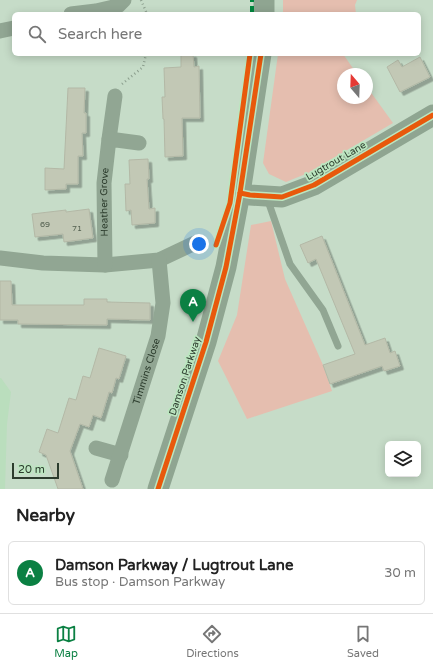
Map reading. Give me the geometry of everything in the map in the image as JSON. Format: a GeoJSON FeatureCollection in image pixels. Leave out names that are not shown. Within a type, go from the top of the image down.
{"type":"FeatureCollection","features":[{"type":"Feature","properties":{"kind":"street"},"geometry":{"type":"LineString","coordinates":[[88,12],[118,6],[124,0]]}},
{"type":"Feature","properties":{"kind":"street"},"geometry":{"type":"LineString","coordinates":[[264,0],[264,12]]}},
{"type":"Feature","properties":{"kind":"street"},"geometry":{"type":"LineString","coordinates":[[0,31],[12,28]]}},
{"type":"Feature","properties":{"kind":"street","name":"Damson Parkway"},"geometry":{"type":"LineString","coordinates":[[158,489],[206,342],[226,267],[240,193],[261,56]]}},
{"type":"Feature","properties":{"kind":"street","name":"Heather Grove"},"geometry":{"type":"LineString","coordinates":[[105,265],[104,183],[115,96]]}},
{"type":"Feature","properties":{"kind":"street","name":"Lugtrout Lane"},"geometry":{"type":"LineString","coordinates":[[240,193],[250,196],[282,197],[314,185],[433,115]]}},
{"type":"Feature","properties":{"kind":"street"},"geometry":{"type":"LineString","coordinates":[[110,139],[139,143]]}},
{"type":"Feature","properties":{"kind":"street"},"geometry":{"type":"LineString","coordinates":[[0,258],[43,263],[105,265],[159,260],[195,243]]}},
{"type":"Feature","properties":{"kind":"street","name":"Timmins Close"},"geometry":{"type":"LineString","coordinates":[[112,480],[158,336],[163,303],[159,260]]}},
{"type":"Feature","properties":{"kind":"street"},"geometry":{"type":"LineString","coordinates":[[96,448],[121,455]]}},
{"type":"Feature","properties":{"kind":"lane"},"geometry":{"type":"LineString","coordinates":[[266,196],[290,264],[323,310],[338,346]]}},
{"type":"Feature","properties":{"kind":"path"},"geometry":{"type":"LineString","coordinates":[[141,0],[146,12]]}},
{"type":"Feature","properties":{"kind":"path"},"geometry":{"type":"LineString","coordinates":[[115,96],[118,88],[143,67],[146,56]]}},
{"type":"Feature","properties":{"kind":"shaded area"},"geometry":{"type":"Polygon","coordinates":[[[283,0],[357,0],[355,5],[356,12],[283,12],[283,0]]]}},
{"type":"Feature","properties":{"kind":"shaded area"},"geometry":{"type":"Polygon","coordinates":[[[278,56],[344,56],[353,68],[337,68],[337,104],[373,104],[373,95],[393,123],[308,173],[286,182],[269,174],[263,163],[278,56]]]}},
{"type":"Feature","properties":{"kind":"shaded area"},"geometry":{"type":"Polygon","coordinates":[[[271,221],[285,279],[323,365],[332,391],[247,419],[218,361],[237,315],[251,225],[271,221]]]}},
{"type":"Feature","properties":{"kind":"shaded area"},"geometry":{"type":"Polygon","coordinates":[[[0,378],[11,392],[7,424],[5,489],[0,489],[0,378]]]}},
{"type":"Feature","properties":{"kind":"building"},"geometry":{"type":"Polygon","coordinates":[[[181,56],[193,56],[194,67],[199,66],[200,118],[182,118],[183,156],[165,157],[162,97],[165,97],[164,68],[181,67],[181,56]]]}},
{"type":"Feature","properties":{"kind":"building"},"geometry":{"type":"Polygon","coordinates":[[[420,57],[430,77],[400,92],[387,67],[398,60],[402,67],[420,57]]]}},
{"type":"Feature","properties":{"kind":"building"},"geometry":{"type":"Polygon","coordinates":[[[68,88],[85,88],[84,113],[86,113],[86,133],[82,133],[83,156],[78,156],[78,184],[66,184],[66,189],[45,190],[45,168],[64,169],[68,88]]]}},
{"type":"Feature","properties":{"kind":"building"},"geometry":{"type":"Polygon","coordinates":[[[148,159],[149,179],[147,179],[149,209],[155,208],[155,223],[132,225],[131,210],[126,211],[125,184],[130,184],[129,160],[148,159]]]}},
{"type":"Feature","properties":{"kind":"building"},"geometry":{"type":"Polygon","coordinates":[[[89,209],[93,238],[64,242],[63,234],[35,237],[32,214],[89,209]]]}},
{"type":"Feature","properties":{"kind":"building"},"geometry":{"type":"Polygon","coordinates":[[[322,236],[365,345],[385,338],[390,353],[395,351],[400,366],[384,371],[382,366],[330,384],[323,365],[355,354],[316,259],[308,263],[300,245],[322,236]]]}},
{"type":"Feature","properties":{"kind":"building"},"geometry":{"type":"Polygon","coordinates":[[[0,281],[11,281],[12,305],[84,305],[84,299],[107,299],[107,302],[150,303],[150,320],[107,319],[107,325],[18,324],[18,320],[0,320],[0,281]]]}},
{"type":"Feature","properties":{"kind":"building"},"geometry":{"type":"Polygon","coordinates":[[[99,348],[126,356],[119,379],[116,378],[112,393],[109,392],[101,418],[93,415],[89,427],[80,424],[70,451],[83,489],[58,489],[46,455],[39,452],[47,429],[58,433],[69,398],[76,400],[83,376],[90,378],[99,348]]]}},
{"type":"Feature","properties":{"kind":"marked path"},"geometry":{"type":"LineString","coordinates":[[252,0],[252,12]]}},
{"type":"Feature","properties":{"kind":"cycle path"},"geometry":{"type":"LineString","coordinates":[[216,245],[230,203],[250,56]]}},
{"type":"Feature","properties":{"kind":"cycle path"},"geometry":{"type":"LineString","coordinates":[[158,489],[206,342],[226,267],[240,193],[261,56]]}},
{"type":"Feature","properties":{"kind":"cycle path"},"geometry":{"type":"LineString","coordinates":[[240,193],[282,197],[314,185],[433,115]]}},
{"type":"Feature","properties":{"kind":"place","name":"Damson Parkway / Lugtrout Lane"},"geometry":{"type":"Point","coordinates":[193,322]}}]}
